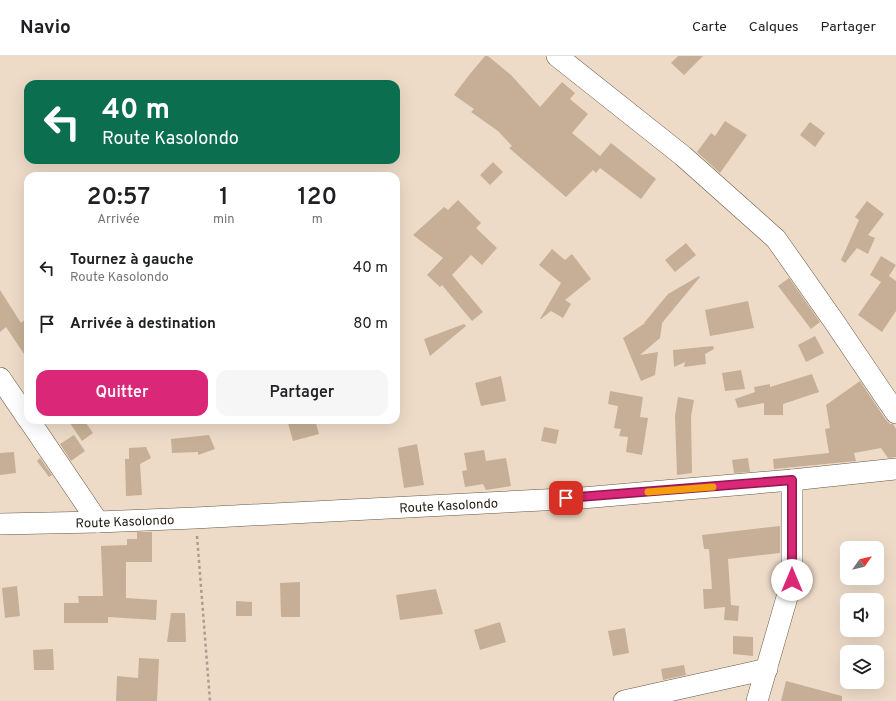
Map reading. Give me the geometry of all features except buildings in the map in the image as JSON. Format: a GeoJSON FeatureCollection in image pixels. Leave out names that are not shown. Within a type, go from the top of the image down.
{"type":"FeatureCollection","features":[{"type":"Feature","properties":{"kind":"street"},"geometry":{"type":"LineString","coordinates":[[557,56],[683,156],[776,239],[896,413]]}},
{"type":"Feature","properties":{"kind":"street"},"geometry":{"type":"LineString","coordinates":[[0,378],[24,413]]}},
{"type":"Feature","properties":{"kind":"street"},"geometry":{"type":"LineString","coordinates":[[31,424],[98,522]]}},
{"type":"Feature","properties":{"kind":"street","name":"Route Kasolondo"},"geometry":{"type":"LineString","coordinates":[[0,524],[195,518],[582,498],[792,480],[896,469]]}},
{"type":"Feature","properties":{"kind":"street"},"geometry":{"type":"LineString","coordinates":[[758,701],[792,580],[792,480]]}},
{"type":"Feature","properties":{"kind":"street"},"geometry":{"type":"LineString","coordinates":[[624,701],[767,669]]}},
{"type":"Feature","properties":{"kind":"path"},"geometry":{"type":"LineString","coordinates":[[195,518],[210,701]]}},
{"type":"Feature","properties":{"kind":"slow traffic"},"geometry":{"type":"LineString","coordinates":[[648,492],[713,487]]}},
{"type":"Feature","properties":{"kind":"route"},"geometry":{"type":"LineString","coordinates":[[566,498],[582,498],[792,480],[792,580]]}}]}
